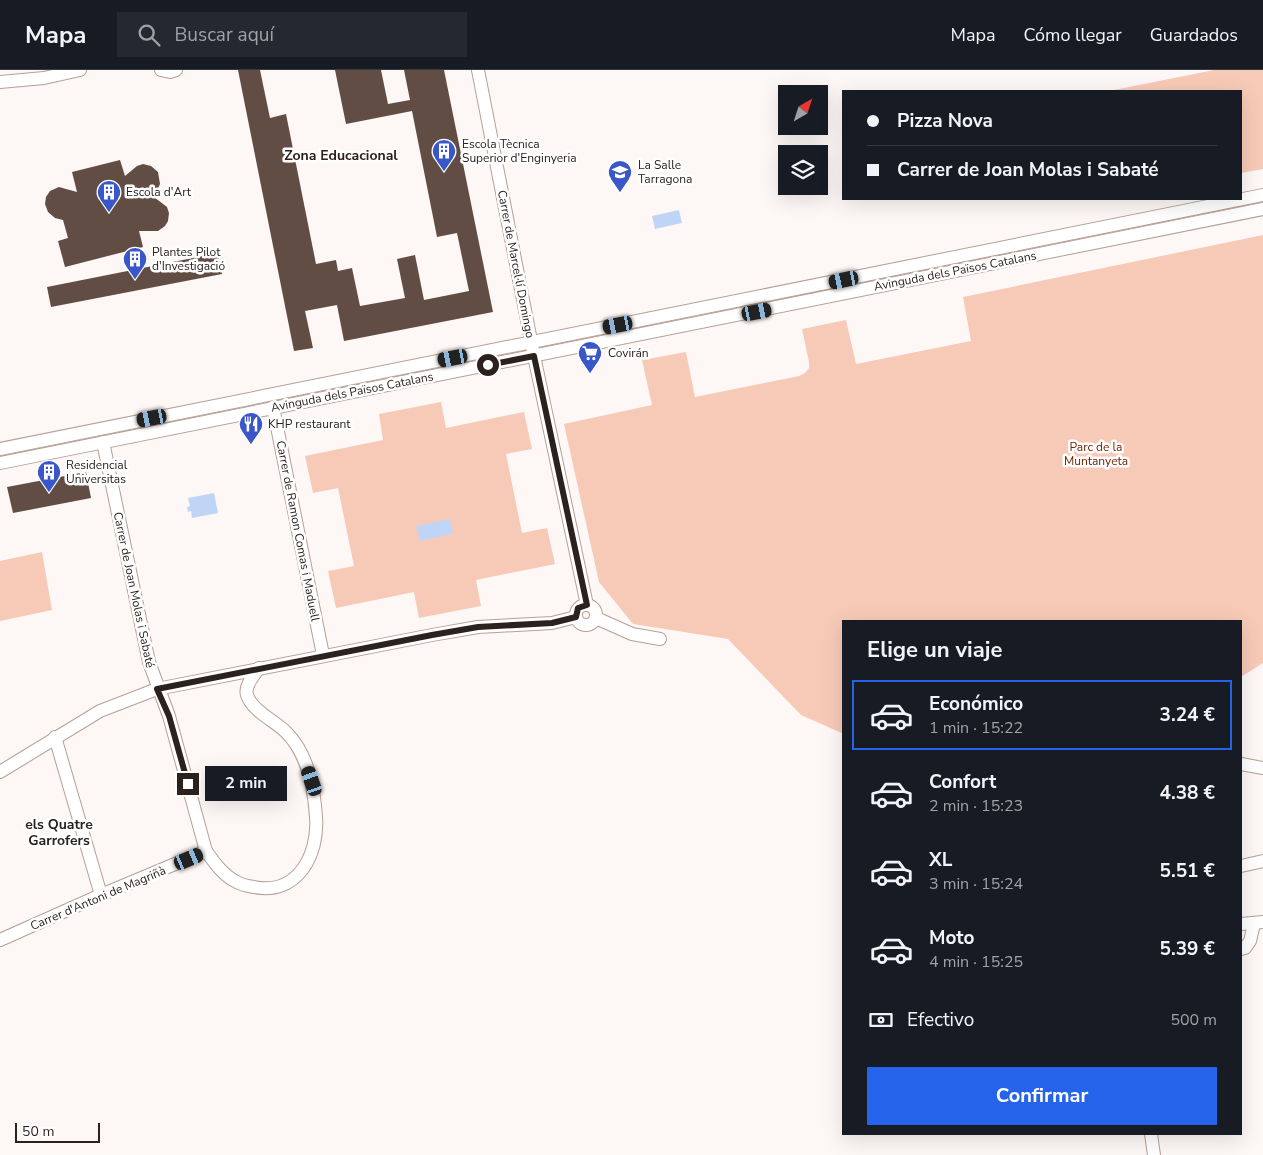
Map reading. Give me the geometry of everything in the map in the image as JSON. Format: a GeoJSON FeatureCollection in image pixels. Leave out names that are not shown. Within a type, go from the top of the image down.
{"type":"FeatureCollection","features":[{"type":"Feature","properties":{"kind":"street"},"geometry":{"type":"LineString","coordinates":[[0,82],[44,78],[80,70]]}},
{"type":"Feature","properties":{"kind":"street"},"geometry":{"type":"LineString","coordinates":[[161,70],[170,72],[176,70]]}},
{"type":"Feature","properties":{"kind":"street","name":"Carrer de Marcel·lí Domingo"},"geometry":{"type":"LineString","coordinates":[[478,70],[531,343],[587,605]]}},
{"type":"Feature","properties":{"kind":"street","name":"Avinguda dels Països Catalans"},"geometry":{"type":"LineString","coordinates":[[1242,199],[1263,195]]}},
{"type":"Feature","properties":{"kind":"street","name":"Avinguda dels Països Catalans"},"geometry":{"type":"LineString","coordinates":[[0,449],[1238,200]]}},
{"type":"Feature","properties":{"kind":"street","name":"Avinguda dels Països Catalans"},"geometry":{"type":"LineString","coordinates":[[0,463],[1263,209]]}},
{"type":"Feature","properties":{"kind":"street","name":"Carrer de Ramon Comas i Maduell"},"geometry":{"type":"LineString","coordinates":[[273,407],[323,655]]}},
{"type":"Feature","properties":{"kind":"street","name":"Carrer de Joan Molas i Sabaté"},"geometry":{"type":"LineString","coordinates":[[103,442],[149,662],[157,689],[169,716],[206,851]]}},
{"type":"Feature","properties":{"kind":"street"},"geometry":{"type":"LineString","coordinates":[[587,605],[594,609],[596,618],[593,622],[586,625],[580,623],[576,617],[578,608],[587,605]]}},
{"type":"Feature","properties":{"kind":"street"},"geometry":{"type":"LineString","coordinates":[[0,772],[100,711],[157,689],[323,655],[478,627],[552,623],[576,617]]}},
{"type":"Feature","properties":{"kind":"street"},"geometry":{"type":"LineString","coordinates":[[596,618],[632,634],[660,639]]}},
{"type":"Feature","properties":{"kind":"street"},"geometry":{"type":"LineString","coordinates":[[206,851],[216,864],[236,882],[272,889],[284,886],[296,878],[309,856],[316,834],[312,781],[305,763],[295,743],[286,732],[253,704],[247,695],[248,687],[259,668]]}},
{"type":"Feature","properties":{"kind":"street"},"geometry":{"type":"LineString","coordinates":[[55,737],[101,895]]}},
{"type":"Feature","properties":{"kind":"street"},"geometry":{"type":"LineString","coordinates":[[1242,764],[1263,768]]}},
{"type":"Feature","properties":{"kind":"street","name":"Carrer d'Antoni de Magriñà"},"geometry":{"type":"LineString","coordinates":[[0,940],[206,851]]}},
{"type":"Feature","properties":{"kind":"street"},"geometry":{"type":"LineString","coordinates":[[1242,866],[1263,861]]}},
{"type":"Feature","properties":{"kind":"street"},"geometry":{"type":"LineString","coordinates":[[1242,949],[1246,948],[1250,941],[1253,923]]}},
{"type":"Feature","properties":{"kind":"street"},"geometry":{"type":"LineString","coordinates":[[1151,1135],[1154,1155]]}},
{"type":"Feature","properties":{"kind":"green space"},"geometry":{"type":"Polygon","coordinates":[[[1214,70],[1263,70],[1263,169],[1242,173],[1242,90],[1114,90],[1214,70]]]}},
{"type":"Feature","properties":{"kind":"green space","name":"Parc de la Muntanyeta"},"geometry":{"type":"Polygon","coordinates":[[[1263,235],[1263,663],[1242,676],[1242,620],[842,620],[842,733],[801,715],[728,639],[633,624],[599,582],[564,424],[652,405],[642,360],[686,352],[695,397],[799,376],[805,373],[809,368],[809,362],[802,329],[846,320],[856,364],[971,341],[963,297],[1263,235]]]}},
{"type":"Feature","properties":{"kind":"green space"},"geometry":{"type":"Polygon","coordinates":[[[441,402],[446,428],[524,412],[532,449],[506,454],[522,533],[547,528],[555,564],[476,580],[481,606],[419,618],[414,592],[336,608],[328,571],[354,566],[338,488],[313,493],[305,456],[383,440],[379,414],[441,402]]]}},
{"type":"Feature","properties":{"kind":"green space"},"geometry":{"type":"Polygon","coordinates":[[[42,552],[52,610],[0,621],[0,561],[42,552]]]}},
{"type":"Feature","properties":{"kind":"water"},"geometry":{"type":"Polygon","coordinates":[[[679,210],[682,223],[655,229],[652,216],[679,210]]]}},
{"type":"Feature","properties":{"kind":"water"},"geometry":{"type":"Polygon","coordinates":[[[214,493],[218,513],[192,518],[191,511],[188,512],[187,507],[190,506],[188,498],[214,493]]]}},
{"type":"Feature","properties":{"kind":"water"},"geometry":{"type":"Polygon","coordinates":[[[450,519],[453,534],[420,541],[416,526],[450,519]]]}},
{"type":"Feature","properties":{"kind":"building","name":"Escola Tècnica Superior d'Enginyeria"},"geometry":{"type":"Polygon","coordinates":[[[238,70],[260,70],[270,118],[286,114],[316,264],[336,260],[338,271],[352,268],[360,306],[405,298],[397,259],[415,255],[424,300],[469,291],[457,233],[437,237],[412,111],[346,124],[335,70],[381,70],[388,104],[410,100],[404,70],[444,70],[493,312],[344,341],[337,305],[305,311],[313,348],[294,351],[238,70]]]}},
{"type":"Feature","properties":{"kind":"building","name":"Escola d'Art"},"geometry":{"type":"Polygon","coordinates":[[[120,160],[125,176],[137,166],[143,164],[151,166],[158,172],[160,184],[154,197],[167,207],[169,213],[168,221],[158,231],[139,231],[143,247],[65,267],[58,241],[68,238],[63,220],[55,218],[48,212],[45,204],[46,197],[50,191],[59,187],[77,192],[72,172],[120,160]]]}},
{"type":"Feature","properties":{"kind":"building","name":"Plantes Pilot d'Investigació"},"geometry":{"type":"Polygon","coordinates":[[[218,253],[222,274],[51,307],[47,287],[218,253]]]}},
{"type":"Feature","properties":{"kind":"building","name":"Residencial Universitas"},"geometry":{"type":"Polygon","coordinates":[[[86,472],[91,498],[13,513],[7,487],[86,472]]]}},
{"type":"Feature","properties":{"kind":"place","name":"Escola Tècnica Superior d'Enginyeria"},"geometry":{"type":"Point","coordinates":[444,172]}},
{"type":"Feature","properties":{"kind":"place","name":"La Salle Tarragona"},"geometry":{"type":"Point","coordinates":[620,193]}},
{"type":"Feature","properties":{"kind":"place","name":"Escola d'Art"},"geometry":{"type":"Point","coordinates":[109,213]}},
{"type":"Feature","properties":{"kind":"place","name":"Plantes Pilot d'Investigació"},"geometry":{"type":"Point","coordinates":[135,280]}},
{"type":"Feature","properties":{"kind":"place","name":"Covirán"},"geometry":{"type":"Point","coordinates":[590,374]}},
{"type":"Feature","properties":{"kind":"place","name":"KHP restaurant"},"geometry":{"type":"Point","coordinates":[251,445]}},
{"type":"Feature","properties":{"kind":"place","name":"Residencial Universitas"},"geometry":{"type":"Point","coordinates":[49,493]}},
{"type":"Feature","properties":{"kind":"district","name":"Zona Educacional"},"geometry":{"type":"Point","coordinates":[341,155]}},
{"type":"Feature","properties":{"kind":"district","name":"els Quatre Garrofers"},"geometry":{"type":"Point","coordinates":[59,832]}},
{"type":"Feature","properties":{"kind":"route"},"geometry":{"type":"LineString","coordinates":[[188,784],[169,716],[157,689],[323,655],[478,627],[560,622],[576,617],[578,608],[587,605],[534,356],[488,365]]}}]}
